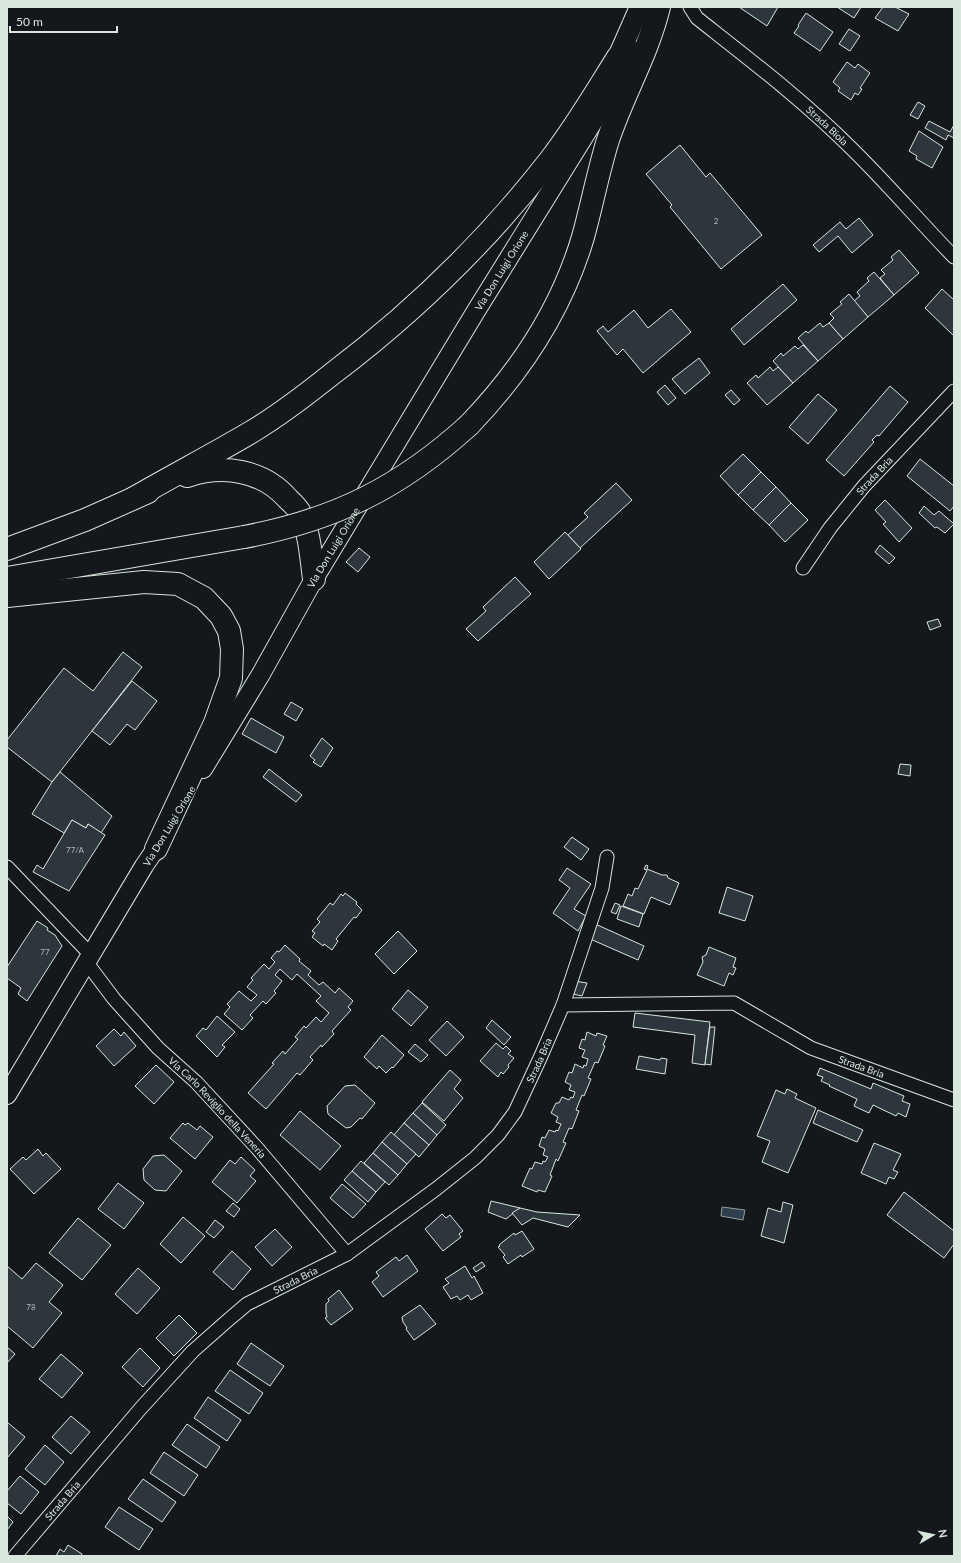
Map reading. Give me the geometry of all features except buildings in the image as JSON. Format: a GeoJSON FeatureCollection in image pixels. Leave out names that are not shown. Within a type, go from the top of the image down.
{"type":"FeatureCollection","features":[{"type":"Feature","properties":{"kind":"highway"},"geometry":{"type":"LineString","coordinates":[[7,578],[272,532],[311,521],[339,511],[375,494],[405,476],[441,449],[469,425],[505,385],[536,341],[569,275],[582,238],[608,140],[648,42],[659,7]]}},
{"type":"Feature","properties":{"kind":"highway"},"geometry":{"type":"LineString","coordinates":[[134,498],[254,430],[331,375],[412,310],[461,263],[551,159],[618,57]]}},
{"type":"Feature","properties":{"kind":"highway"},"geometry":{"type":"LineString","coordinates":[[7,549],[85,520],[172,481],[193,474],[214,470],[238,471],[261,477],[281,490],[300,512],[310,544],[314,579]]}},
{"type":"Feature","properties":{"kind":"highway"},"geometry":{"type":"LineString","coordinates":[[7,596],[144,582],[178,584],[204,598],[221,616],[229,631],[232,649],[231,678],[215,723],[156,849]]}},
{"type":"Feature","properties":{"kind":"main road","name":"Via Don Luigi Orione"},"geometry":{"type":"LineString","coordinates":[[580,142],[640,7]]}},
{"type":"Feature","properties":{"kind":"main road","name":"Via Don Luigi Orione"},"geometry":{"type":"LineString","coordinates":[[7,1095],[261,674],[314,579],[626,69],[650,21],[655,7]]}},
{"type":"Feature","properties":{"kind":"street","name":"Strada Biola"},"geometry":{"type":"LineString","coordinates":[[690,7],[697,18],[798,99],[850,147],[954,257]]}},
{"type":"Feature","properties":{"kind":"street","name":"Strada Bria"},"geometry":{"type":"LineString","coordinates":[[803,568],[830,528],[864,486],[954,391]]}},
{"type":"Feature","properties":{"kind":"street","name":"Strada Bria"},"geometry":{"type":"LineString","coordinates":[[15,1556],[140,1408],[193,1351],[246,1304],[347,1254],[436,1189],[475,1158],[498,1135],[515,1112],[563,1005],[602,888],[608,857]]}},
{"type":"Feature","properties":{"kind":"street"},"geometry":{"type":"LineString","coordinates":[[7,867],[89,959]]}},
{"type":"Feature","properties":{"kind":"street","name":"Via Carlo Reviglio della Veneria"},"geometry":{"type":"LineString","coordinates":[[89,959],[114,999],[158,1048],[196,1082],[258,1148],[347,1254]]}},
{"type":"Feature","properties":{"kind":"street","name":"Strada Bria"},"geometry":{"type":"LineString","coordinates":[[563,1005],[734,1004],[811,1048],[954,1100]]}},
{"type":"Feature","properties":{"kind":"water"},"geometry":{"type":"Polygon","coordinates":[[[722,1207],[745,1210],[743,1220],[721,1216],[722,1207]]]}}]}
